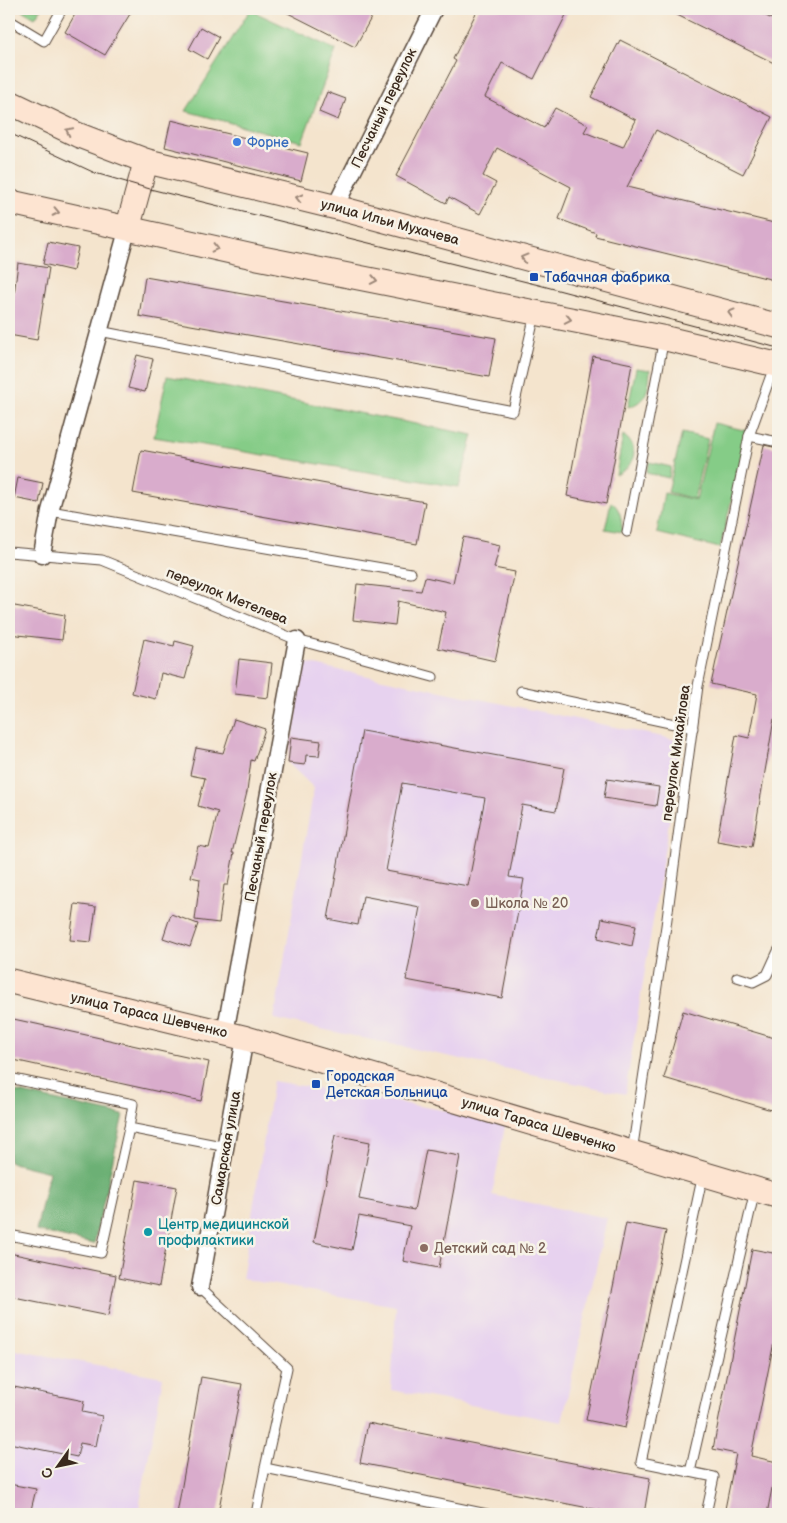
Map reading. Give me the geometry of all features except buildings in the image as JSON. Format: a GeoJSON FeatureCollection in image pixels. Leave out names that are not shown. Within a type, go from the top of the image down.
{"type":"FeatureCollection","features":[{"type":"Feature","properties":{"kind":"main road","name":"улица Ильи Мухачева"},"geometry":{"type":"LineString","coordinates":[[9,102],[78,136],[146,161],[335,207],[778,326]]}},
{"type":"Feature","properties":{"kind":"main road"},"geometry":{"type":"LineString","coordinates":[[128,227],[146,161]]}},
{"type":"Feature","properties":{"kind":"main road"},"geometry":{"type":"LineString","coordinates":[[9,202],[128,227],[260,258],[664,338],[777,364]]}},
{"type":"Feature","properties":{"kind":"main road","name":"улица Тараса Шевченко"},"geometry":{"type":"LineString","coordinates":[[9,981],[235,1036],[778,1196]]}},
{"type":"Feature","properties":{"kind":"street","name":"Песчаный переулок"},"geometry":{"type":"LineString","coordinates":[[335,207],[434,9]]}},
{"type":"Feature","properties":{"kind":"street"},"geometry":{"type":"LineString","coordinates":[[42,555],[50,511],[128,227]]}},
{"type":"Feature","properties":{"kind":"street","name":"Песчаный переулок"},"geometry":{"type":"LineString","coordinates":[[235,1036],[297,640]]}},
{"type":"Feature","properties":{"kind":"street","name":"Самарская улица"},"geometry":{"type":"LineString","coordinates":[[200,1287],[227,1147],[235,1036]]}},
{"type":"Feature","properties":{"kind":"lane"},"geometry":{"type":"LineString","coordinates":[[9,20],[44,41],[62,9]]}},
{"type":"Feature","properties":{"kind":"lane"},"geometry":{"type":"LineString","coordinates":[[99,332],[514,411],[536,312]]}},
{"type":"Feature","properties":{"kind":"lane"},"geometry":{"type":"LineString","coordinates":[[627,532],[664,338]]}},
{"type":"Feature","properties":{"kind":"lane","name":"переулок Михайлова"},"geometry":{"type":"LineString","coordinates":[[632,1153],[666,926],[698,686],[749,436],[777,364]]}},
{"type":"Feature","properties":{"kind":"lane"},"geometry":{"type":"LineString","coordinates":[[749,436],[778,442]]}},
{"type":"Feature","properties":{"kind":"lane"},"geometry":{"type":"LineString","coordinates":[[50,511],[411,573]]}},
{"type":"Feature","properties":{"kind":"lane","name":"переулок Метелева"},"geometry":{"type":"LineString","coordinates":[[9,552],[102,560],[297,640],[434,677]]}},
{"type":"Feature","properties":{"kind":"lane"},"geometry":{"type":"LineString","coordinates":[[520,691],[693,728]]}},
{"type":"Feature","properties":{"kind":"lane"},"geometry":{"type":"LineString","coordinates":[[736,977],[753,982],[767,975],[778,951]]}},
{"type":"Feature","properties":{"kind":"lane"},"geometry":{"type":"LineString","coordinates":[[9,1078],[133,1104],[101,1253],[9,1235]]}},
{"type":"Feature","properties":{"kind":"lane"},"geometry":{"type":"LineString","coordinates":[[129,1128],[227,1147]]}},
{"type":"Feature","properties":{"kind":"lane"},"geometry":{"type":"LineString","coordinates":[[702,1174],[641,1462],[714,1477],[706,1514]]}},
{"type":"Feature","properties":{"kind":"lane"},"geometry":{"type":"LineString","coordinates":[[690,1472],[755,1190]]}},
{"type":"Feature","properties":{"kind":"lane"},"geometry":{"type":"LineString","coordinates":[[200,1287],[287,1368],[256,1514]]}},
{"type":"Feature","properties":{"kind":"lane"},"geometry":{"type":"LineString","coordinates":[[265,1468],[487,1514]]}},
{"type":"Feature","properties":{"kind":"shaded area","name":"Школа № 20"},"geometry":{"type":"Polygon","coordinates":[[[305,663],[682,741],[625,1094],[274,1019],[314,788],[288,763],[305,663]]]}},
{"type":"Feature","properties":{"kind":"shaded area","name":"Детский сад № 2"},"geometry":{"type":"Polygon","coordinates":[[[273,1081],[506,1121],[492,1195],[607,1218],[562,1422],[391,1390],[396,1306],[242,1279],[273,1081]]]}},
{"type":"Feature","properties":{"kind":"shaded area"},"geometry":{"type":"Polygon","coordinates":[[[9,1349],[163,1377],[138,1514],[9,1514],[9,1349]]]}},
{"type":"Feature","properties":{"kind":"green space"},"geometry":{"type":"Polygon","coordinates":[[[20,9],[41,9],[35,18],[20,9]]]}},
{"type":"Feature","properties":{"kind":"green space"},"geometry":{"type":"Polygon","coordinates":[[[250,10],[336,50],[302,142],[186,111],[250,10]]]}},
{"type":"Feature","properties":{"kind":"green space"},"geometry":{"type":"Polygon","coordinates":[[[636,368],[650,370],[648,388],[639,402],[628,407],[636,368]]]}},
{"type":"Feature","properties":{"kind":"green space"},"geometry":{"type":"Polygon","coordinates":[[[167,376],[473,435],[459,487],[154,437],[167,376]]]}},
{"type":"Feature","properties":{"kind":"green space"},"geometry":{"type":"Polygon","coordinates":[[[714,423],[748,431],[720,548],[657,533],[664,493],[696,500],[714,423]]]}},
{"type":"Feature","properties":{"kind":"green space"},"geometry":{"type":"Polygon","coordinates":[[[682,433],[708,439],[694,499],[668,492],[682,433]]]}},
{"type":"Feature","properties":{"kind":"green space"},"geometry":{"type":"Polygon","coordinates":[[[623,435],[629,440],[634,451],[628,467],[616,475],[623,435]]]}},
{"type":"Feature","properties":{"kind":"green space"},"geometry":{"type":"Polygon","coordinates":[[[649,462],[671,467],[669,478],[646,473],[649,462]]]}},
{"type":"Feature","properties":{"kind":"green space"},"geometry":{"type":"Polygon","coordinates":[[[611,502],[619,511],[622,532],[605,529],[611,502]]]}},
{"type":"Feature","properties":{"kind":"green space"},"geometry":{"type":"Polygon","coordinates":[[[9,1090],[123,1115],[94,1244],[36,1231],[49,1172],[9,1162],[9,1090]]]}},
{"type":"Feature","properties":{"kind":"tram line"},"geometry":{"type":"LineString","coordinates":[[9,133],[95,173],[150,189],[539,285],[778,348]]}},
{"type":"Feature","properties":{"kind":"place","name":"Форне"},"geometry":{"type":"Point","coordinates":[237,142]}},
{"type":"Feature","properties":{"kind":"place","name":"Табачная фабрика"},"geometry":{"type":"Point","coordinates":[534,277]}},
{"type":"Feature","properties":{"kind":"place","name":"Школа № 20"},"geometry":{"type":"Point","coordinates":[475,903]}},
{"type":"Feature","properties":{"kind":"place","name":"Городская Детская Больница"},"geometry":{"type":"Point","coordinates":[316,1084]}},
{"type":"Feature","properties":{"kind":"place","name":"Центр медицинской профилактики"},"geometry":{"type":"Point","coordinates":[148,1232]}},
{"type":"Feature","properties":{"kind":"place","name":"Детский сад № 2"},"geometry":{"type":"Point","coordinates":[424,1248]}}]}
